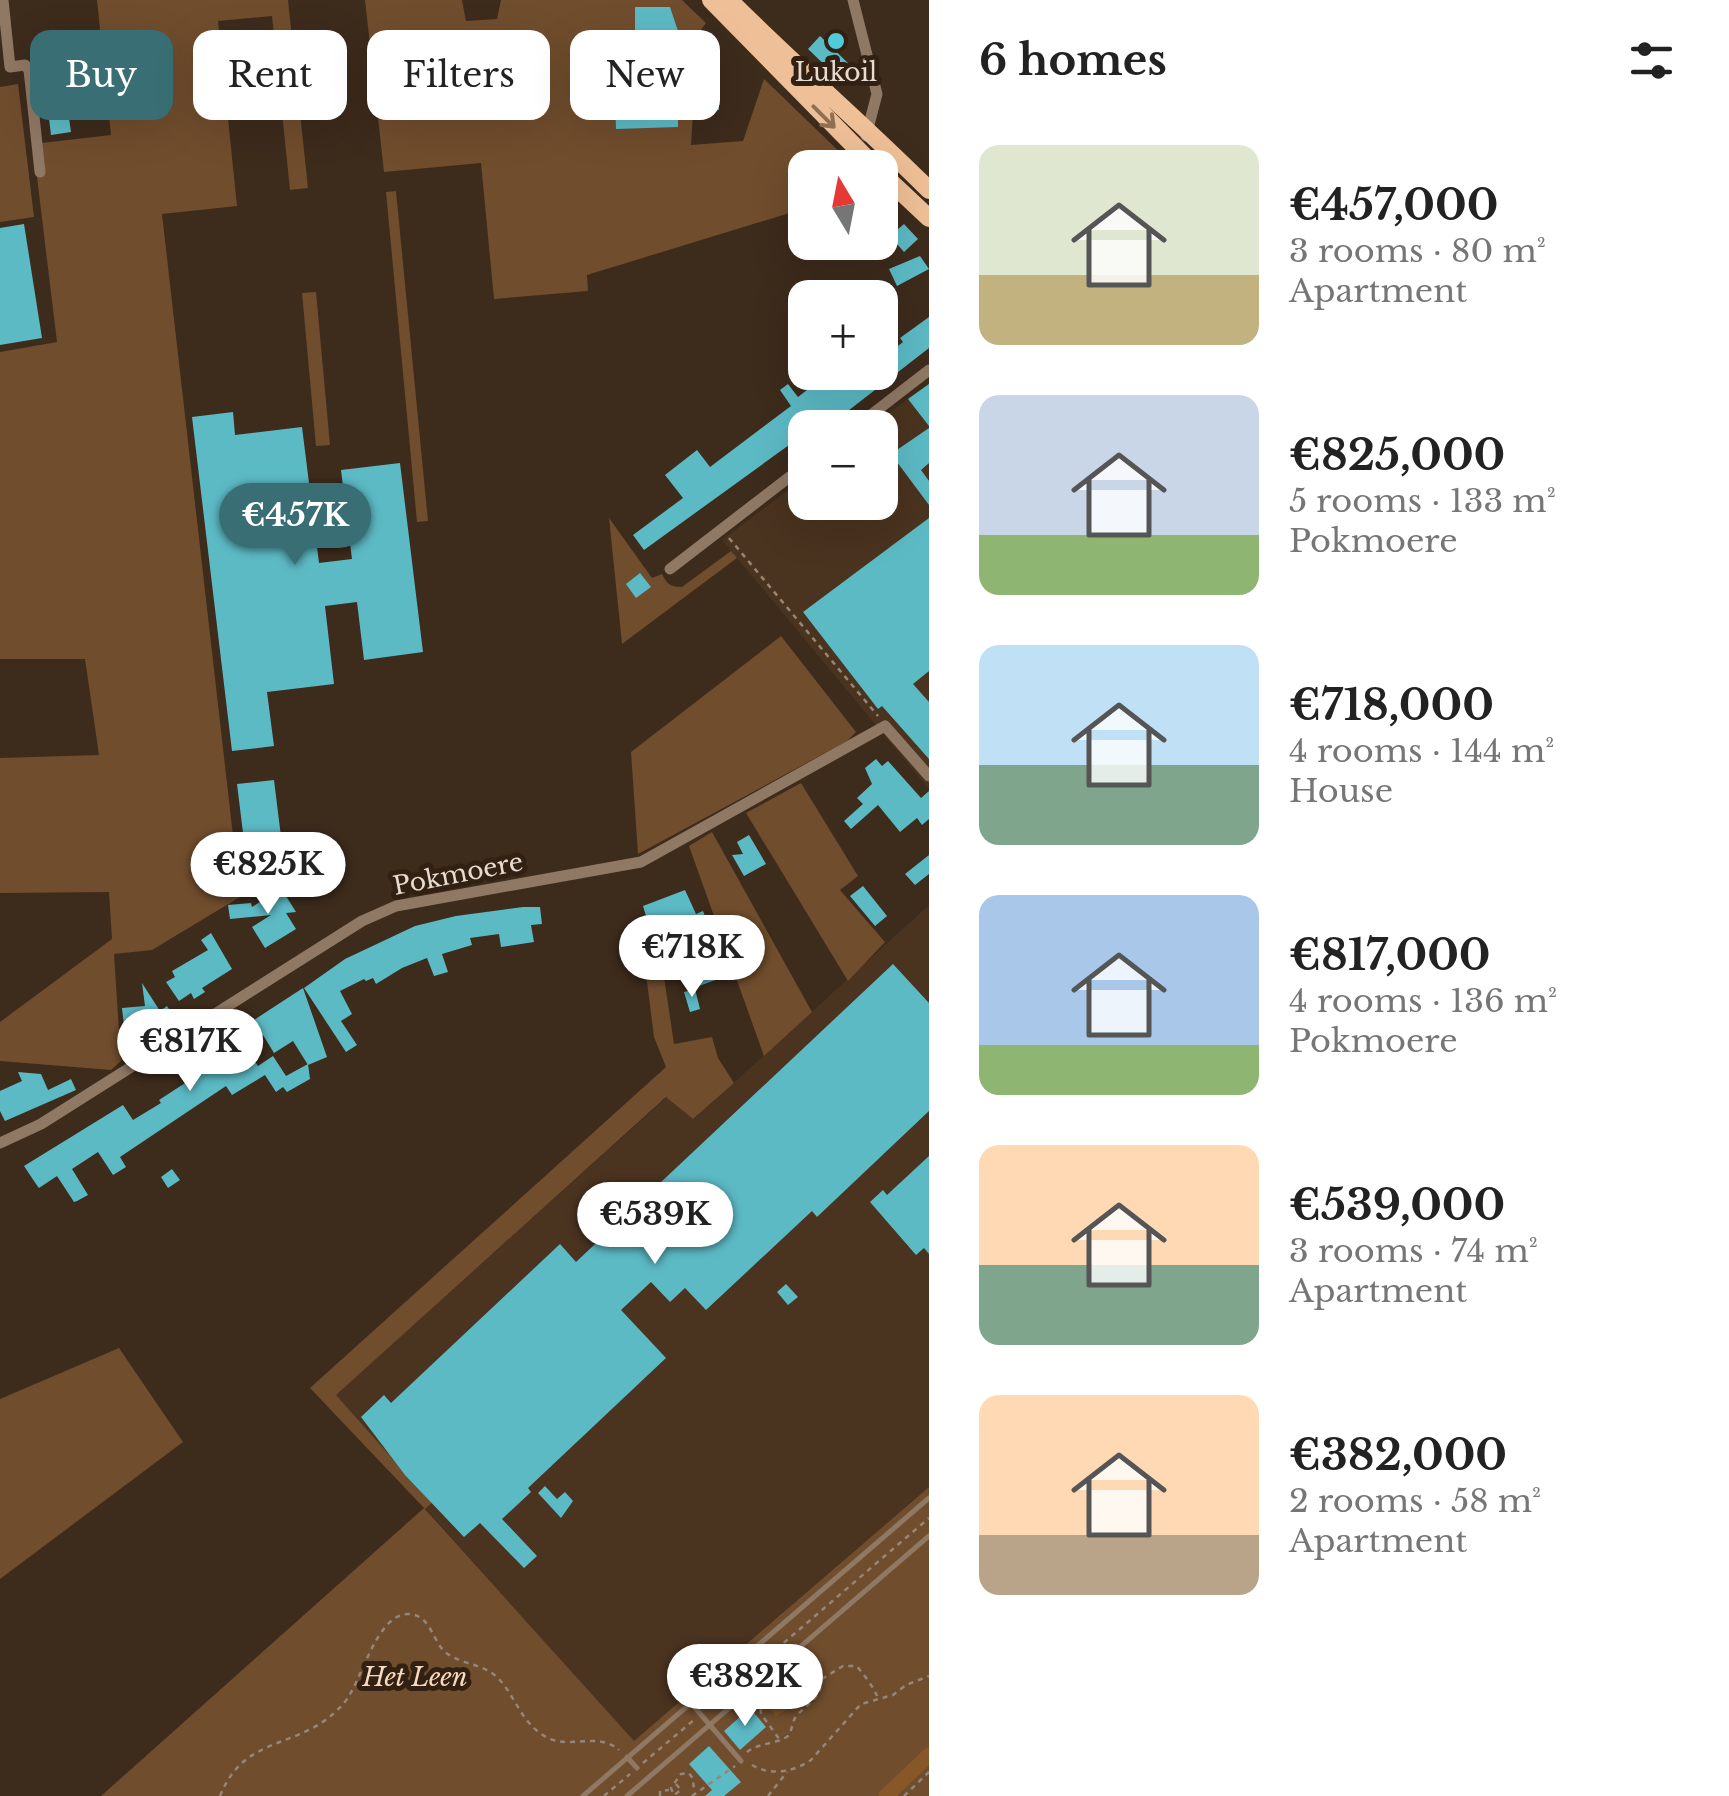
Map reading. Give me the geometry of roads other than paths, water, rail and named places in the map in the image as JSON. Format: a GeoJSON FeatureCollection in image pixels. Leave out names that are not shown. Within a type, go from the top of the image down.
{"type":"FeatureCollection","features":[{"type":"Feature","properties":{"kind":"main road"},"geometry":{"type":"LineString","coordinates":[[711,0],[858,150]]}},
{"type":"Feature","properties":{"kind":"main road"},"geometry":{"type":"LineString","coordinates":[[730,0],[929,190]]}},
{"type":"Feature","properties":{"kind":"main road"},"geometry":{"type":"LineString","coordinates":[[898,189],[929,218]]}},
{"type":"Feature","properties":{"kind":"street"},"geometry":{"type":"LineString","coordinates":[[3,0],[5,67],[25,65],[29,70],[40,172]]}},
{"type":"Feature","properties":{"kind":"street"},"geometry":{"type":"LineString","coordinates":[[852,0],[877,94],[868,128],[870,150]]}},
{"type":"Feature","properties":{"kind":"street"},"geometry":{"type":"LineString","coordinates":[[877,410],[929,370]]}},
{"type":"Feature","properties":{"kind":"street"},"geometry":{"type":"LineString","coordinates":[[670,569],[788,478]]}},
{"type":"Feature","properties":{"kind":"street","name":"Pokmoere"},"geometry":{"type":"LineString","coordinates":[[0,1143],[40,1124],[362,921],[396,906],[641,862],[886,726],[929,776]]}},
{"type":"Feature","properties":{"kind":"lane"},"geometry":{"type":"LineString","coordinates":[[583,1796],[929,1498]]}},
{"type":"Feature","properties":{"kind":"lane"},"geometry":{"type":"LineString","coordinates":[[628,1796],[929,1536]]}},
{"type":"Feature","properties":{"kind":"lane"},"geometry":{"type":"LineString","coordinates":[[690,1702],[741,1761]]}},
{"type":"Feature","properties":{"kind":"lane"},"geometry":{"type":"LineString","coordinates":[[627,1757],[637,1768]]}},
{"type":"Feature","properties":{"kind":"waterway"},"geometry":{"type":"LineString","coordinates":[[886,1796],[929,1755]]}},
{"type":"Feature","properties":{"kind":"place","name":"Lukoil"},"geometry":{"type":"Point","coordinates":[836,41]}},
{"type":"Feature","properties":{"kind":"park label","name":"Het Leen"},"geometry":{"type":"Point","coordinates":[415,1677]}}]}
